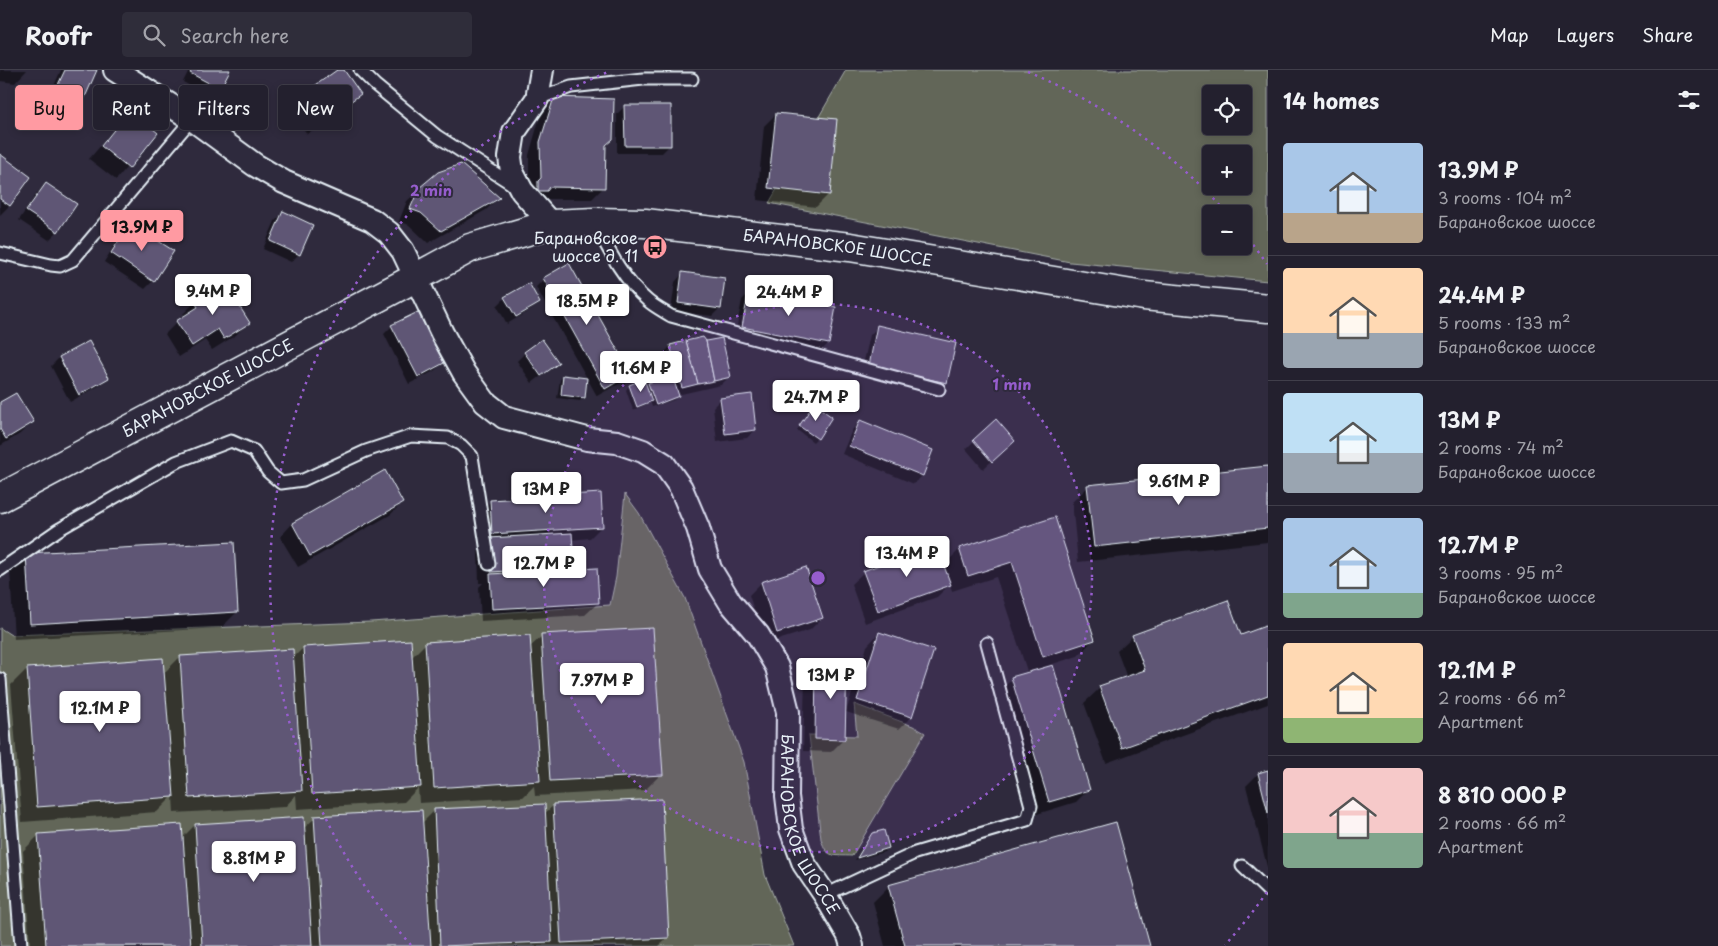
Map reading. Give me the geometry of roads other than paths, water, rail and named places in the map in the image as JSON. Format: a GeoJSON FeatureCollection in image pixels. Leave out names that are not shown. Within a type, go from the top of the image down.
{"type":"FeatureCollection","features":[{"type":"Feature","properties":{"kind":"main road","name":"БАРАНОВСКОЕ ШОССЕ"},"geometry":{"type":"LineString","coordinates":[[0,498],[470,248],[551,224],[644,222],[850,247],[1144,296],[1268,308]]}},
{"type":"Feature","properties":{"kind":"street","name":"БАРАНОВСКОЕ ШОССЕ"},"geometry":{"type":"LineString","coordinates":[[115,70],[179,110]]}},
{"type":"Feature","properties":{"kind":"street"},"geometry":{"type":"LineString","coordinates":[[542,70],[537,99],[514,132],[510,157],[512,172],[522,191],[551,224]]}},
{"type":"Feature","properties":{"kind":"street","name":"БАРАНОВСКОЕ ШОССЕ"},"geometry":{"type":"LineString","coordinates":[[208,130],[255,165],[284,182],[372,220],[389,233],[403,251],[442,333],[464,373],[485,402],[504,417],[587,439],[617,442],[642,451],[664,464],[681,488],[698,528],[710,569],[730,602],[758,635],[777,667],[788,712],[787,796],[791,829],[804,864],[825,895],[849,936],[852,946]]}},
{"type":"Feature","properties":{"kind":"lane"},"geometry":{"type":"LineString","coordinates":[[360,70],[375,85],[437,136],[522,191]]}},
{"type":"Feature","properties":{"kind":"lane"},"geometry":{"type":"LineString","coordinates":[[537,99],[571,87],[643,79],[692,79]]}},
{"type":"Feature","properties":{"kind":"lane"},"geometry":{"type":"LineString","coordinates":[[0,253],[60,266],[72,260],[182,130]]}},
{"type":"Feature","properties":{"kind":"lane"},"geometry":{"type":"LineString","coordinates":[[595,222],[610,254],[631,285],[649,302],[671,316],[939,389]]}},
{"type":"Feature","properties":{"kind":"lane"},"geometry":{"type":"LineString","coordinates":[[0,570],[58,530],[176,462],[231,441],[254,451],[268,472],[282,483],[303,480],[366,451],[411,436],[448,438],[461,445],[472,456],[490,564]]}},
{"type":"Feature","properties":{"kind":"lane"},"geometry":{"type":"LineString","coordinates":[[825,895],[915,852],[1027,820],[1031,806],[987,643]]}},
{"type":"Feature","properties":{"kind":"lane"},"geometry":{"type":"LineString","coordinates":[[0,680],[21,946]]}},
{"type":"Feature","properties":{"kind":"lane"},"geometry":{"type":"LineString","coordinates":[[1242,866],[1268,891]]}},
{"type":"Feature","properties":{"kind":"place","name":"Барановское шоссе д. 11"},"geometry":{"type":"Point","coordinates":[655,247]}}]}
